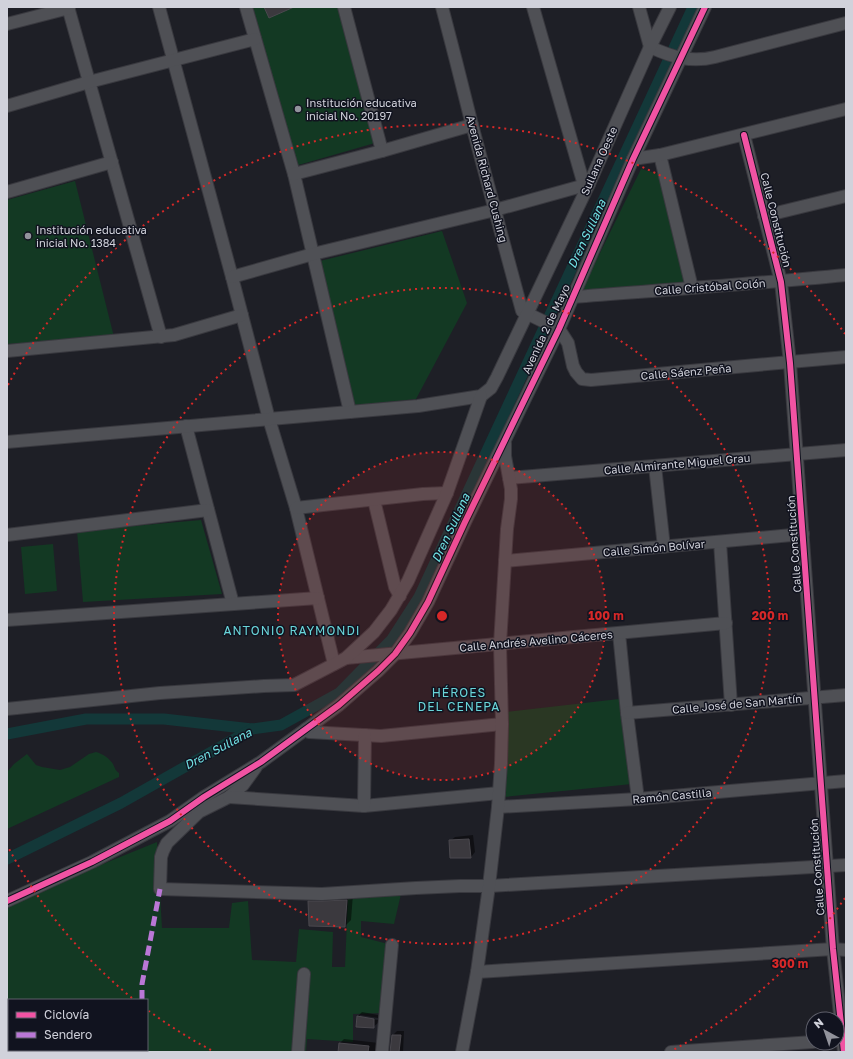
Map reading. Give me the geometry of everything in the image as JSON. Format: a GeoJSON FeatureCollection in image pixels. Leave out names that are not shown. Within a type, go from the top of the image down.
{"type":"FeatureCollection","features":[{"type":"Feature","properties":{"kind":"street"},"geometry":{"type":"LineString","coordinates":[[159,7],[232,277],[268,419],[296,508],[334,664]]}},
{"type":"Feature","properties":{"kind":"street"},"geometry":{"type":"LineString","coordinates":[[246,7],[294,174],[350,412]]}},
{"type":"Feature","properties":{"kind":"street"},"geometry":{"type":"LineString","coordinates":[[344,7],[382,152]]}},
{"type":"Feature","properties":{"kind":"street","name":"Avenida Richard Cushing"},"geometry":{"type":"LineString","coordinates":[[442,7],[522,311],[530,315]]}},
{"type":"Feature","properties":{"kind":"street"},"geometry":{"type":"LineString","coordinates":[[232,277],[312,254],[495,210],[587,185],[533,7]]}},
{"type":"Feature","properties":{"kind":"street"},"geometry":{"type":"LineString","coordinates":[[639,7],[654,48],[679,57],[693,60],[704,60],[846,23]]}},
{"type":"Feature","properties":{"kind":"street","name":"Sullana Oeste"},"geometry":{"type":"LineString","coordinates":[[481,396],[491,388],[530,315],[587,185],[654,48],[670,7]]}},
{"type":"Feature","properties":{"kind":"street","name":"Avenida 2 de Mayo"},"geometry":{"type":"LineString","coordinates":[[260,762],[339,705],[378,671],[410,633],[428,602],[573,297],[679,57],[705,7]]}},
{"type":"Feature","properties":{"kind":"street"},"geometry":{"type":"LineString","coordinates":[[7,24],[68,8],[161,337]]}},
{"type":"Feature","properties":{"kind":"street"},"geometry":{"type":"LineString","coordinates":[[7,106],[89,82],[255,39]]}},
{"type":"Feature","properties":{"kind":"street"},"geometry":{"type":"LineString","coordinates":[[633,159],[660,155],[846,109]]}},
{"type":"Feature","properties":{"kind":"street"},"geometry":{"type":"LineString","coordinates":[[294,174],[382,152],[472,125]]}},
{"type":"Feature","properties":{"kind":"street","name":"Calle Constitución"},"geometry":{"type":"LineString","coordinates":[[744,135],[781,282],[790,363],[833,949],[840,1011]]}},
{"type":"Feature","properties":{"kind":"street"},"geometry":{"type":"LineString","coordinates":[[660,155],[692,288]]}},
{"type":"Feature","properties":{"kind":"street"},"geometry":{"type":"LineString","coordinates":[[7,192],[112,162]]}},
{"type":"Feature","properties":{"kind":"street"},"geometry":{"type":"LineString","coordinates":[[764,216],[846,196]]}},
{"type":"Feature","properties":{"kind":"street","name":"Calle Cristóbal Colón"},"geometry":{"type":"LineString","coordinates":[[573,297],[781,282],[846,275]]}},
{"type":"Feature","properties":{"kind":"street"},"geometry":{"type":"LineString","coordinates":[[7,351],[161,337],[174,335],[242,315]]}},
{"type":"Feature","properties":{"kind":"street"},"geometry":{"type":"LineString","coordinates":[[530,315],[557,328]]}},
{"type":"Feature","properties":{"kind":"street","name":"Calle Sáenz Peña"},"geometry":{"type":"LineString","coordinates":[[557,328],[568,343],[573,366],[576,372],[582,379],[591,380],[846,357]]}},
{"type":"Feature","properties":{"kind":"street"},"geometry":{"type":"LineString","coordinates":[[7,442],[418,406],[481,396],[447,493],[408,580],[391,610],[351,658],[334,664],[294,685],[160,693],[7,709]]}},
{"type":"Feature","properties":{"kind":"street"},"geometry":{"type":"LineString","coordinates":[[186,426],[233,604]]}},
{"type":"Feature","properties":{"kind":"street"},"geometry":{"type":"LineString","coordinates":[[462,1052],[477,972],[498,807],[502,724],[500,644],[508,517],[512,499],[512,489],[505,456],[506,438]]}},
{"type":"Feature","properties":{"kind":"street","name":"Calle Almirante Miguel Grau"},"geometry":{"type":"LineString","coordinates":[[509,478],[846,450]]}},
{"type":"Feature","properties":{"kind":"street"},"geometry":{"type":"LineString","coordinates":[[655,466],[664,547]]}},
{"type":"Feature","properties":{"kind":"street"},"geometry":{"type":"LineString","coordinates":[[296,508],[423,494],[447,493]]}},
{"type":"Feature","properties":{"kind":"street"},"geometry":{"type":"LineString","coordinates":[[374,500],[395,586],[400,596]]}},
{"type":"Feature","properties":{"kind":"street"},"geometry":{"type":"LineString","coordinates":[[7,535],[208,510]]}},
{"type":"Feature","properties":{"kind":"street","name":"Calle Simón Bolívar"},"geometry":{"type":"LineString","coordinates":[[505,561],[803,534]]}},
{"type":"Feature","properties":{"kind":"street"},"geometry":{"type":"LineString","coordinates":[[720,542],[731,705]]}},
{"type":"Feature","properties":{"kind":"street"},"geometry":{"type":"LineString","coordinates":[[7,620],[318,598]]}},
{"type":"Feature","properties":{"kind":"street","name":"Calle Andrés Avelino Cáceres"},"geometry":{"type":"LineString","coordinates":[[351,658],[726,623]]}},
{"type":"Feature","properties":{"kind":"street"},"geometry":{"type":"LineString","coordinates":[[619,633],[638,799]]}},
{"type":"Feature","properties":{"kind":"street","name":"Calle José de San Martín"},"geometry":{"type":"LineString","coordinates":[[627,713],[846,695]]}},
{"type":"Feature","properties":{"kind":"street"},"geometry":{"type":"LineString","coordinates":[[306,729],[309,732],[381,736],[502,724]]}},
{"type":"Feature","properties":{"kind":"street"},"geometry":{"type":"LineString","coordinates":[[364,806],[365,735]]}},
{"type":"Feature","properties":{"kind":"street"},"geometry":{"type":"LineString","coordinates":[[260,762],[243,785],[229,797],[198,812],[167,843],[161,857],[160,889],[322,894],[846,866]]}},
{"type":"Feature","properties":{"kind":"street"},"geometry":{"type":"LineString","coordinates":[[7,901],[92,862],[170,821],[204,797],[260,762]]}},
{"type":"Feature","properties":{"kind":"street","name":"Ramón Castilla"},"geometry":{"type":"LineString","coordinates":[[498,807],[638,799],[846,781]]}},
{"type":"Feature","properties":{"kind":"street"},"geometry":{"type":"LineString","coordinates":[[229,797],[364,806],[499,793]]}},
{"type":"Feature","properties":{"kind":"street"},"geometry":{"type":"LineString","coordinates":[[382,1052],[392,946]]}},
{"type":"Feature","properties":{"kind":"street"},"geometry":{"type":"LineString","coordinates":[[477,972],[833,949],[846,950]]}},
{"type":"Feature","properties":{"kind":"street"},"geometry":{"type":"LineString","coordinates":[[298,1052],[304,974]]}},
{"type":"Feature","properties":{"kind":"street"},"geometry":{"type":"LineString","coordinates":[[671,1052],[755,1049],[805,1043]]}},
{"type":"Feature","properties":{"kind":"green space"},"geometry":{"type":"Polygon","coordinates":[[[252,7],[338,7],[375,143],[295,166],[252,7]]]}},
{"type":"Feature","properties":{"kind":"green space"},"geometry":{"type":"Polygon","coordinates":[[[641,169],[663,175],[686,284],[580,294],[641,169]]]}},
{"type":"Feature","properties":{"kind":"green space"},"geometry":{"type":"Polygon","coordinates":[[[75,181],[114,337],[7,344],[7,200],[75,181]]]}},
{"type":"Feature","properties":{"kind":"green space"},"geometry":{"type":"Polygon","coordinates":[[[442,231],[467,303],[416,399],[348,406],[320,261],[442,231]]]}},
{"type":"Feature","properties":{"kind":"green space"},"geometry":{"type":"Polygon","coordinates":[[[201,520],[222,594],[83,602],[77,531],[201,520]]]}},
{"type":"Feature","properties":{"kind":"green space"},"geometry":{"type":"Polygon","coordinates":[[[53,544],[57,591],[25,594],[21,547],[53,544]]]}},
{"type":"Feature","properties":{"kind":"green space"},"geometry":{"type":"Polygon","coordinates":[[[619,699],[632,784],[504,797],[505,712],[619,699]]]}},
{"type":"Feature","properties":{"kind":"green space"},"geometry":{"type":"Polygon","coordinates":[[[96,752],[110,760],[119,773],[119,777],[7,829],[7,772],[14,764],[27,754],[36,765],[60,770],[70,767],[89,754],[96,752]]]}},
{"type":"Feature","properties":{"kind":"green space"},"geometry":{"type":"Polygon","coordinates":[[[157,842],[162,928],[229,928],[232,903],[248,901],[252,960],[296,962],[299,929],[333,932],[332,967],[345,967],[348,897],[401,894],[394,924],[361,921],[361,937],[392,945],[383,1013],[353,1014],[353,1042],[307,1039],[306,1052],[7,1052],[7,903],[157,842]]]}},
{"type":"Feature","properties":{"kind":"building"},"geometry":{"type":"Polygon","coordinates":[[[264,7],[294,7],[269,18],[264,7]]]}},
{"type":"Feature","properties":{"kind":"building"},"geometry":{"type":"Polygon","coordinates":[[[469,839],[471,858],[450,858],[449,840],[469,839]]]}},
{"type":"Feature","properties":{"kind":"building"},"geometry":{"type":"Polygon","coordinates":[[[347,900],[345,927],[309,926],[308,901],[347,900]]]}},
{"type":"Feature","properties":{"kind":"building"},"geometry":{"type":"Polygon","coordinates":[[[357,1016],[374,1019],[374,1028],[356,1027],[357,1016]]]}},
{"type":"Feature","properties":{"kind":"building"},"geometry":{"type":"Polygon","coordinates":[[[392,1035],[401,1035],[399,1052],[390,1052],[392,1035]]]}},
{"type":"Feature","properties":{"kind":"building"},"geometry":{"type":"Polygon","coordinates":[[[339,1043],[369,1046],[368,1052],[338,1052],[339,1043]]]}},
{"type":"Feature","properties":{"kind":"waterway","name":"Dren Sullana"},"geometry":{"type":"LineString","coordinates":[[7,859],[121,803],[252,729],[281,725],[339,693],[392,639],[419,597],[693,7]]}},
{"type":"Feature","properties":{"kind":"waterway"},"geometry":{"type":"LineString","coordinates":[[7,734],[86,719],[164,719],[252,729]]}},
{"type":"Feature","properties":{"kind":"marked path"},"geometry":{"type":"LineString","coordinates":[[142,999],[142,984],[160,889]]}},
{"type":"Feature","properties":{"kind":"cycle path"},"geometry":{"type":"LineString","coordinates":[[7,901],[92,862],[170,821],[204,797],[261,762],[339,705],[395,654],[410,633],[428,602],[465,522],[559,329],[633,159],[705,7]]}},
{"type":"Feature","properties":{"kind":"cycle path"},"geometry":{"type":"LineString","coordinates":[[744,135],[781,282],[790,363],[833,949],[844,1052]]}},
{"type":"Feature","properties":{"kind":"place","name":"Institución educativa inicial No. 20197"},"geometry":{"type":"Point","coordinates":[298,109]}},
{"type":"Feature","properties":{"kind":"place","name":"Institución educativa inicial No. 1384"},"geometry":{"type":"Point","coordinates":[28,236]}},
{"type":"Feature","properties":{"kind":"district","name":"ANTONIO RAYMONDI"},"geometry":{"type":"Point","coordinates":[292,631]}},
{"type":"Feature","properties":{"kind":"district","name":"HÉROES DEL CENEPA"},"geometry":{"type":"Point","coordinates":[459,700]}}]}
